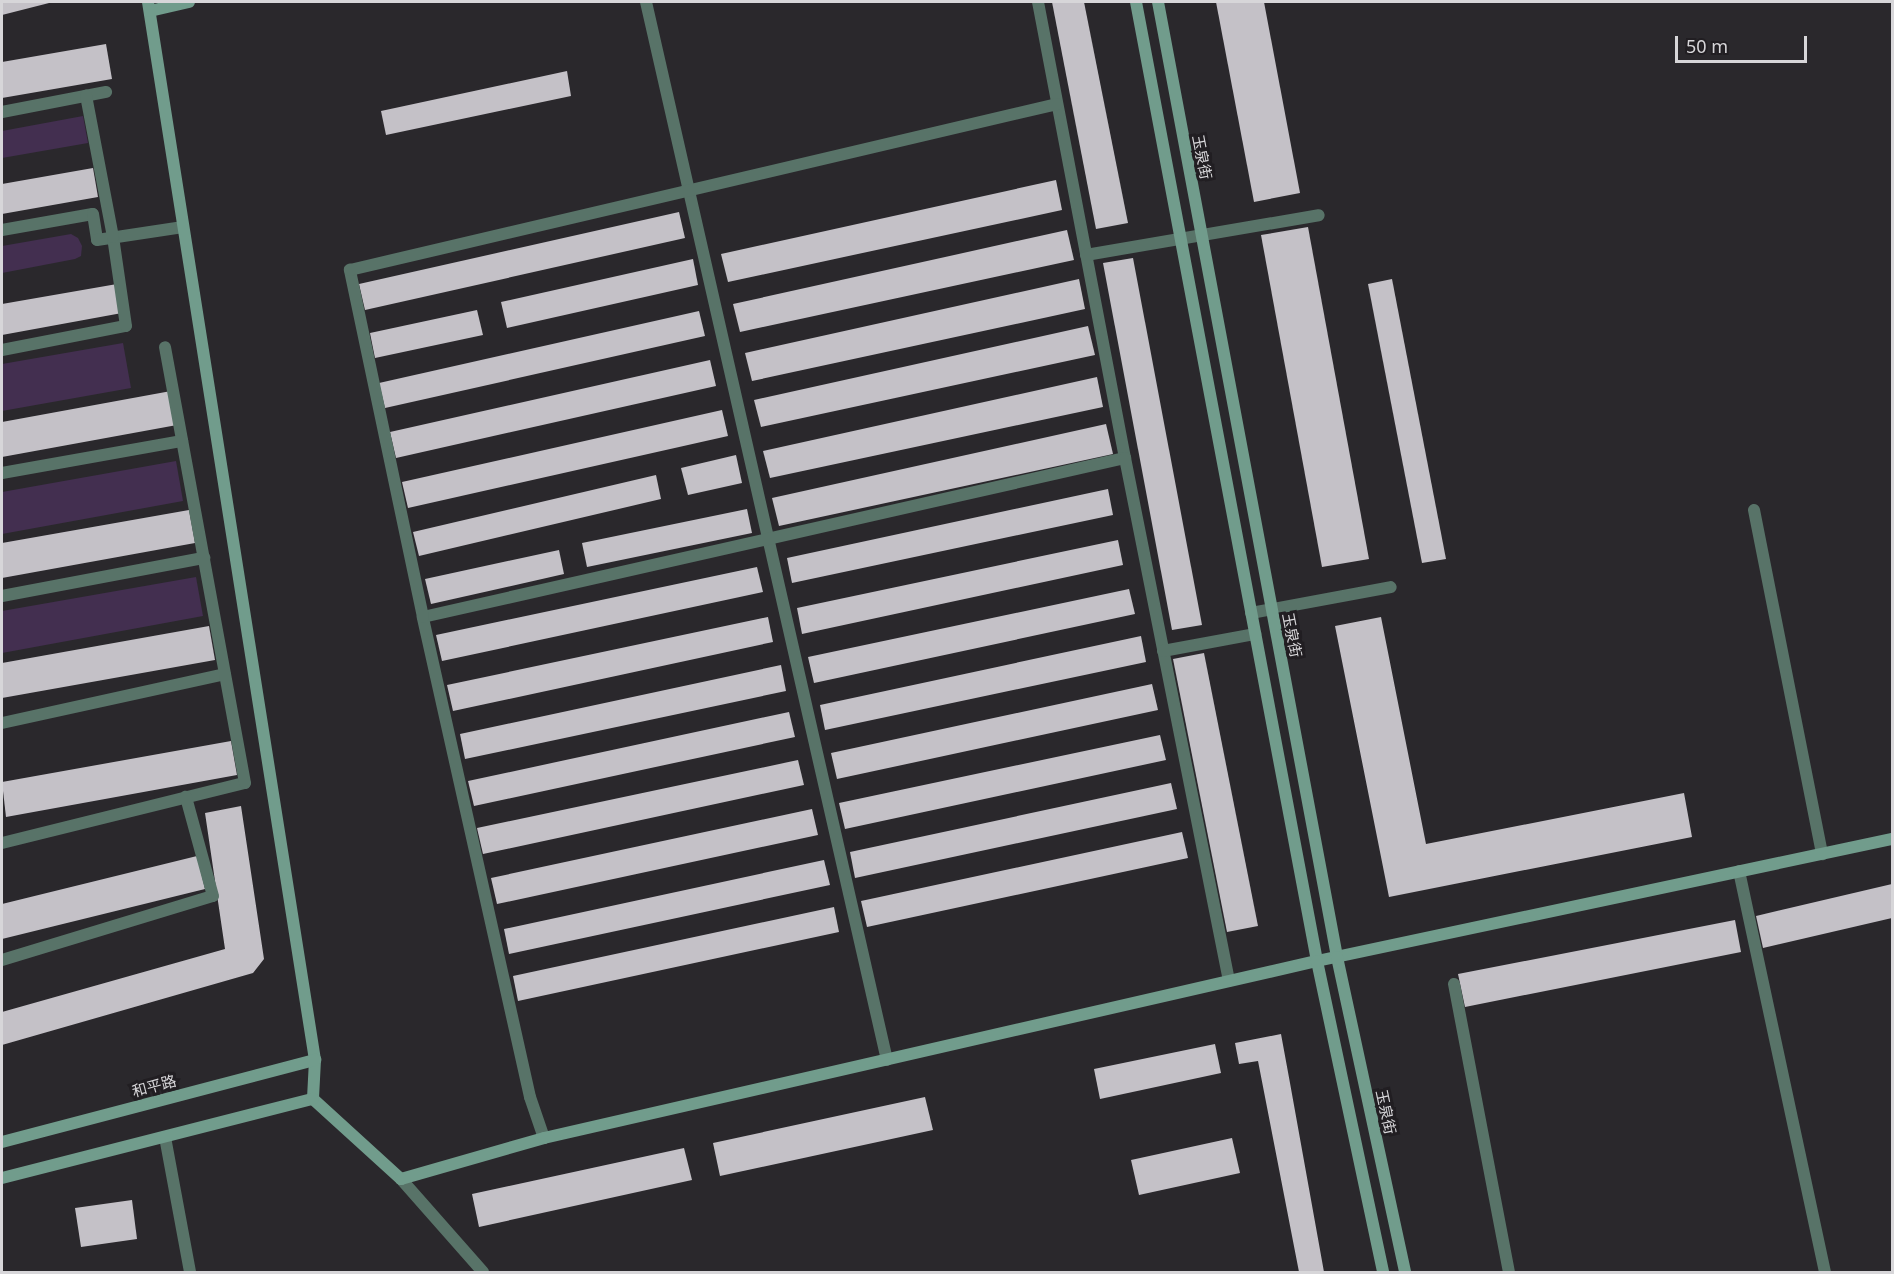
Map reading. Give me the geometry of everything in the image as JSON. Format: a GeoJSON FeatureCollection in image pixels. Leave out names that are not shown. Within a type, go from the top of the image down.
{"type":"FeatureCollection","features":[{"type":"Feature","properties":{"kind":"street"},"geometry":{"type":"LineString","coordinates":[[189,2],[149,6],[315,1060],[313,1099]]}},
{"type":"Feature","properties":{"kind":"street"},"geometry":{"type":"LineString","coordinates":[[646,2],[887,1060]]}},
{"type":"Feature","properties":{"kind":"street"},"geometry":{"type":"LineString","coordinates":[[1038,2],[1125,458],[1229,981]]}},
{"type":"Feature","properties":{"kind":"street"},"geometry":{"type":"LineString","coordinates":[[1136,2],[1317,961],[1383,1272]]}},
{"type":"Feature","properties":{"kind":"street","name":"玉泉街"},"geometry":{"type":"LineString","coordinates":[[1158,2],[1337,957],[1405,1272]]}},
{"type":"Feature","properties":{"kind":"street"},"geometry":{"type":"LineString","coordinates":[[2,112],[106,92]]}},
{"type":"Feature","properties":{"kind":"street"},"geometry":{"type":"LineString","coordinates":[[2,350],[126,326],[113,237],[86,96]]}},
{"type":"Feature","properties":{"kind":"street"},"geometry":{"type":"LineString","coordinates":[[544,1138],[530,1097],[423,617],[350,270],[689,188],[1057,104]]}},
{"type":"Feature","properties":{"kind":"street"},"geometry":{"type":"LineString","coordinates":[[2,230],[93,214],[97,240],[183,227]]}},
{"type":"Feature","properties":{"kind":"street"},"geometry":{"type":"LineString","coordinates":[[1086,255],[1319,215]]}},
{"type":"Feature","properties":{"kind":"street"},"geometry":{"type":"LineString","coordinates":[[2,843],[245,783],[165,347]]}},
{"type":"Feature","properties":{"kind":"street"},"geometry":{"type":"LineString","coordinates":[[2,473],[182,441]]}},
{"type":"Feature","properties":{"kind":"street"},"geometry":{"type":"LineString","coordinates":[[423,617],[768,537],[1125,458]]}},
{"type":"Feature","properties":{"kind":"street"},"geometry":{"type":"LineString","coordinates":[[1754,510],[1822,854]]}},
{"type":"Feature","properties":{"kind":"street"},"geometry":{"type":"LineString","coordinates":[[2,596],[204,558]]}},
{"type":"Feature","properties":{"kind":"street"},"geometry":{"type":"LineString","coordinates":[[1251,614],[1391,587]]}},
{"type":"Feature","properties":{"kind":"street"},"geometry":{"type":"LineString","coordinates":[[1163,651],[1255,634]]}},
{"type":"Feature","properties":{"kind":"street"},"geometry":{"type":"LineString","coordinates":[[2,723],[225,674]]}},
{"type":"Feature","properties":{"kind":"street"},"geometry":{"type":"LineString","coordinates":[[2,960],[213,896],[186,797]]}},
{"type":"Feature","properties":{"kind":"street"},"geometry":{"type":"LineString","coordinates":[[401,1179],[544,1138],[1229,981],[1893,839]]}},
{"type":"Feature","properties":{"kind":"street"},"geometry":{"type":"LineString","coordinates":[[1739,872],[1825,1272]]}},
{"type":"Feature","properties":{"kind":"street"},"geometry":{"type":"LineString","coordinates":[[1454,984],[1509,1272]]}},
{"type":"Feature","properties":{"kind":"street","name":"和平路"},"geometry":{"type":"LineString","coordinates":[[2,1142],[315,1060]]}},
{"type":"Feature","properties":{"kind":"street"},"geometry":{"type":"LineString","coordinates":[[2,1178],[313,1099]]}},
{"type":"Feature","properties":{"kind":"street"},"geometry":{"type":"LineString","coordinates":[[313,1099],[401,1179],[483,1272]]}},
{"type":"Feature","properties":{"kind":"street"},"geometry":{"type":"LineString","coordinates":[[165,1137],[190,1272]]}},
{"type":"Feature","properties":{"kind":"shaded area"},"geometry":{"type":"Polygon","coordinates":[[[83,116],[88,143],[2,158],[2,131],[83,116]]]}},
{"type":"Feature","properties":{"kind":"shaded area"},"geometry":{"type":"Polygon","coordinates":[[[71,234],[78,238],[82,246],[81,256],[2,273],[2,246],[71,234]]]}},
{"type":"Feature","properties":{"kind":"shaded area"},"geometry":{"type":"Polygon","coordinates":[[[123,343],[131,388],[2,411],[2,364],[123,343]]]}},
{"type":"Feature","properties":{"kind":"shaded area"},"geometry":{"type":"Polygon","coordinates":[[[176,461],[183,501],[2,534],[2,492],[176,461]]]}},
{"type":"Feature","properties":{"kind":"shaded area"},"geometry":{"type":"Polygon","coordinates":[[[196,577],[203,616],[2,653],[2,611],[196,577]]]}},
{"type":"Feature","properties":{"kind":"building"},"geometry":{"type":"Polygon","coordinates":[[[2,2],[53,2],[2,15],[2,2]]]}},
{"type":"Feature","properties":{"kind":"building"},"geometry":{"type":"Polygon","coordinates":[[[1052,2],[1084,2],[1128,223],[1096,229],[1052,2]]]}},
{"type":"Feature","properties":{"kind":"building"},"geometry":{"type":"Polygon","coordinates":[[[1216,2],[1264,2],[1300,193],[1254,202],[1216,2]]]}},
{"type":"Feature","properties":{"kind":"building"},"geometry":{"type":"Polygon","coordinates":[[[106,44],[112,79],[2,98],[2,62],[106,44]]]}},
{"type":"Feature","properties":{"kind":"building"},"geometry":{"type":"Polygon","coordinates":[[[567,71],[571,96],[386,135],[381,111],[567,71]]]}},
{"type":"Feature","properties":{"kind":"building"},"geometry":{"type":"Polygon","coordinates":[[[93,168],[98,197],[2,214],[2,184],[93,168]]]}},
{"type":"Feature","properties":{"kind":"building"},"geometry":{"type":"Polygon","coordinates":[[[1056,180],[1062,210],[728,282],[721,254],[1056,180]]]}},
{"type":"Feature","properties":{"kind":"building"},"geometry":{"type":"Polygon","coordinates":[[[679,212],[685,238],[365,310],[359,284],[679,212]]]}},
{"type":"Feature","properties":{"kind":"building"},"geometry":{"type":"Polygon","coordinates":[[[1308,227],[1369,559],[1322,567],[1261,235],[1308,227]]]}},
{"type":"Feature","properties":{"kind":"building"},"geometry":{"type":"Polygon","coordinates":[[[1067,230],[1074,260],[740,332],[733,304],[1067,230]]]}},
{"type":"Feature","properties":{"kind":"building"},"geometry":{"type":"Polygon","coordinates":[[[1133,258],[1202,625],[1172,630],[1103,263],[1133,258]]]}},
{"type":"Feature","properties":{"kind":"building"},"geometry":{"type":"Polygon","coordinates":[[[693,259],[698,285],[507,328],[501,302],[693,259]]]}},
{"type":"Feature","properties":{"kind":"building"},"geometry":{"type":"Polygon","coordinates":[[[1079,279],[1085,309],[752,381],[745,353],[1079,279]]]}},
{"type":"Feature","properties":{"kind":"building"},"geometry":{"type":"Polygon","coordinates":[[[1392,279],[1446,559],[1422,563],[1368,284],[1392,279]]]}},
{"type":"Feature","properties":{"kind":"building"},"geometry":{"type":"Polygon","coordinates":[[[117,284],[122,313],[2,335],[2,304],[117,284]]]}},
{"type":"Feature","properties":{"kind":"building"},"geometry":{"type":"Polygon","coordinates":[[[477,310],[483,335],[375,358],[370,333],[477,310]]]}},
{"type":"Feature","properties":{"kind":"building"},"geometry":{"type":"Polygon","coordinates":[[[699,311],[705,336],[385,408],[379,383],[699,311]]]}},
{"type":"Feature","properties":{"kind":"building"},"geometry":{"type":"Polygon","coordinates":[[[1088,326],[1095,355],[761,427],[754,400],[1088,326]]]}},
{"type":"Feature","properties":{"kind":"building"},"geometry":{"type":"Polygon","coordinates":[[[710,360],[716,386],[396,458],[390,432],[710,360]]]}},
{"type":"Feature","properties":{"kind":"building"},"geometry":{"type":"Polygon","coordinates":[[[1097,377],[1103,407],[770,478],[763,451],[1097,377]]]}},
{"type":"Feature","properties":{"kind":"building"},"geometry":{"type":"Polygon","coordinates":[[[171,391],[177,425],[2,457],[2,422],[171,391]]]}},
{"type":"Feature","properties":{"kind":"building"},"geometry":{"type":"Polygon","coordinates":[[[722,410],[728,436],[408,508],[402,482],[722,410]]]}},
{"type":"Feature","properties":{"kind":"building"},"geometry":{"type":"Polygon","coordinates":[[[1106,424],[1113,454],[779,526],[772,498],[1106,424]]]}},
{"type":"Feature","properties":{"kind":"building"},"geometry":{"type":"Polygon","coordinates":[[[736,455],[742,483],[688,495],[681,468],[736,455]]]}},
{"type":"Feature","properties":{"kind":"building"},"geometry":{"type":"Polygon","coordinates":[[[656,475],[661,499],[419,556],[413,532],[656,475]]]}},
{"type":"Feature","properties":{"kind":"building"},"geometry":{"type":"Polygon","coordinates":[[[1108,489],[1113,515],[792,583],[787,558],[1108,489]]]}},
{"type":"Feature","properties":{"kind":"building"},"geometry":{"type":"Polygon","coordinates":[[[747,509],[752,533],[587,567],[582,543],[747,509]]]}},
{"type":"Feature","properties":{"kind":"building"},"geometry":{"type":"Polygon","coordinates":[[[189,510],[195,543],[2,578],[2,543],[189,510]]]}},
{"type":"Feature","properties":{"kind":"building"},"geometry":{"type":"Polygon","coordinates":[[[1118,540],[1123,565],[802,634],[797,608],[1118,540]]]}},
{"type":"Feature","properties":{"kind":"building"},"geometry":{"type":"Polygon","coordinates":[[[559,550],[564,574],[431,604],[425,579],[559,550]]]}},
{"type":"Feature","properties":{"kind":"building"},"geometry":{"type":"Polygon","coordinates":[[[757,567],[763,592],[442,661],[436,635],[757,567]]]}},
{"type":"Feature","properties":{"kind":"building"},"geometry":{"type":"Polygon","coordinates":[[[1129,589],[1135,614],[814,683],[808,657],[1129,589]]]}},
{"type":"Feature","properties":{"kind":"building"},"geometry":{"type":"Polygon","coordinates":[[[768,617],[773,642],[453,711],[447,685],[768,617]]]}},
{"type":"Feature","properties":{"kind":"building"},"geometry":{"type":"Polygon","coordinates":[[[1381,617],[1426,844],[1684,793],[1692,837],[1389,897],[1335,626],[1381,617]]]}},
{"type":"Feature","properties":{"kind":"building"},"geometry":{"type":"Polygon","coordinates":[[[209,626],[215,660],[2,698],[2,663],[209,626]]]}},
{"type":"Feature","properties":{"kind":"building"},"geometry":{"type":"Polygon","coordinates":[[[1141,636],[1146,662],[825,730],[820,705],[1141,636]]]}},
{"type":"Feature","properties":{"kind":"building"},"geometry":{"type":"Polygon","coordinates":[[[1204,653],[1258,926],[1227,932],[1173,659],[1204,653]]]}},
{"type":"Feature","properties":{"kind":"building"},"geometry":{"type":"Polygon","coordinates":[[[781,665],[786,691],[465,759],[460,734],[781,665]]]}},
{"type":"Feature","properties":{"kind":"building"},"geometry":{"type":"Polygon","coordinates":[[[1152,684],[1158,710],[837,779],[831,753],[1152,684]]]}},
{"type":"Feature","properties":{"kind":"building"},"geometry":{"type":"Polygon","coordinates":[[[789,712],[795,737],[474,806],[468,781],[789,712]]]}},
{"type":"Feature","properties":{"kind":"building"},"geometry":{"type":"Polygon","coordinates":[[[1160,735],[1166,760],[845,829],[839,803],[1160,735]]]}},
{"type":"Feature","properties":{"kind":"building"},"geometry":{"type":"Polygon","coordinates":[[[231,741],[237,775],[6,817],[2,782],[231,741]]]}},
{"type":"Feature","properties":{"kind":"building"},"geometry":{"type":"Polygon","coordinates":[[[798,760],[804,785],[483,854],[477,828],[798,760]]]}},
{"type":"Feature","properties":{"kind":"building"},"geometry":{"type":"Polygon","coordinates":[[[1171,783],[1177,809],[855,878],[850,852],[1171,783]]]}},
{"type":"Feature","properties":{"kind":"building"},"geometry":{"type":"Polygon","coordinates":[[[241,806],[264,959],[253,973],[2,1045],[2,1012],[225,949],[205,813],[241,806]]]}},
{"type":"Feature","properties":{"kind":"building"},"geometry":{"type":"Polygon","coordinates":[[[812,809],[818,835],[497,904],[491,878],[812,809]]]}},
{"type":"Feature","properties":{"kind":"building"},"geometry":{"type":"Polygon","coordinates":[[[1182,832],[1188,858],[867,927],[861,901],[1182,832]]]}},
{"type":"Feature","properties":{"kind":"building"},"geometry":{"type":"Polygon","coordinates":[[[197,856],[205,889],[2,939],[2,904],[197,856]]]}},
{"type":"Feature","properties":{"kind":"building"},"geometry":{"type":"Polygon","coordinates":[[[824,860],[830,885],[509,954],[504,929],[824,860]]]}},
{"type":"Feature","properties":{"kind":"building"},"geometry":{"type":"Polygon","coordinates":[[[1892,884],[1892,918],[1763,948],[1756,916],[1892,884]]]}},
{"type":"Feature","properties":{"kind":"building"},"geometry":{"type":"Polygon","coordinates":[[[834,907],[839,932],[518,1001],[513,976],[834,907]]]}},
{"type":"Feature","properties":{"kind":"building"},"geometry":{"type":"Polygon","coordinates":[[[1735,920],[1741,952],[1465,1007],[1458,974],[1735,920]]]}},
{"type":"Feature","properties":{"kind":"building"},"geometry":{"type":"Polygon","coordinates":[[[1281,1034],[1324,1272],[1299,1272],[1258,1061],[1239,1064],[1235,1043],[1281,1034]]]}},
{"type":"Feature","properties":{"kind":"building"},"geometry":{"type":"Polygon","coordinates":[[[1215,1044],[1221,1073],[1100,1099],[1094,1069],[1215,1044]]]}},
{"type":"Feature","properties":{"kind":"building"},"geometry":{"type":"Polygon","coordinates":[[[925,1097],[933,1130],[720,1176],[713,1143],[925,1097]]]}},
{"type":"Feature","properties":{"kind":"building"},"geometry":{"type":"Polygon","coordinates":[[[1232,1138],[1240,1173],[1139,1195],[1131,1160],[1232,1138]]]}},
{"type":"Feature","properties":{"kind":"building"},"geometry":{"type":"Polygon","coordinates":[[[684,1148],[692,1180],[479,1227],[472,1194],[684,1148]]]}},
{"type":"Feature","properties":{"kind":"building"},"geometry":{"type":"Polygon","coordinates":[[[132,1200],[137,1239],[81,1247],[75,1208],[132,1200]]]}}]}
